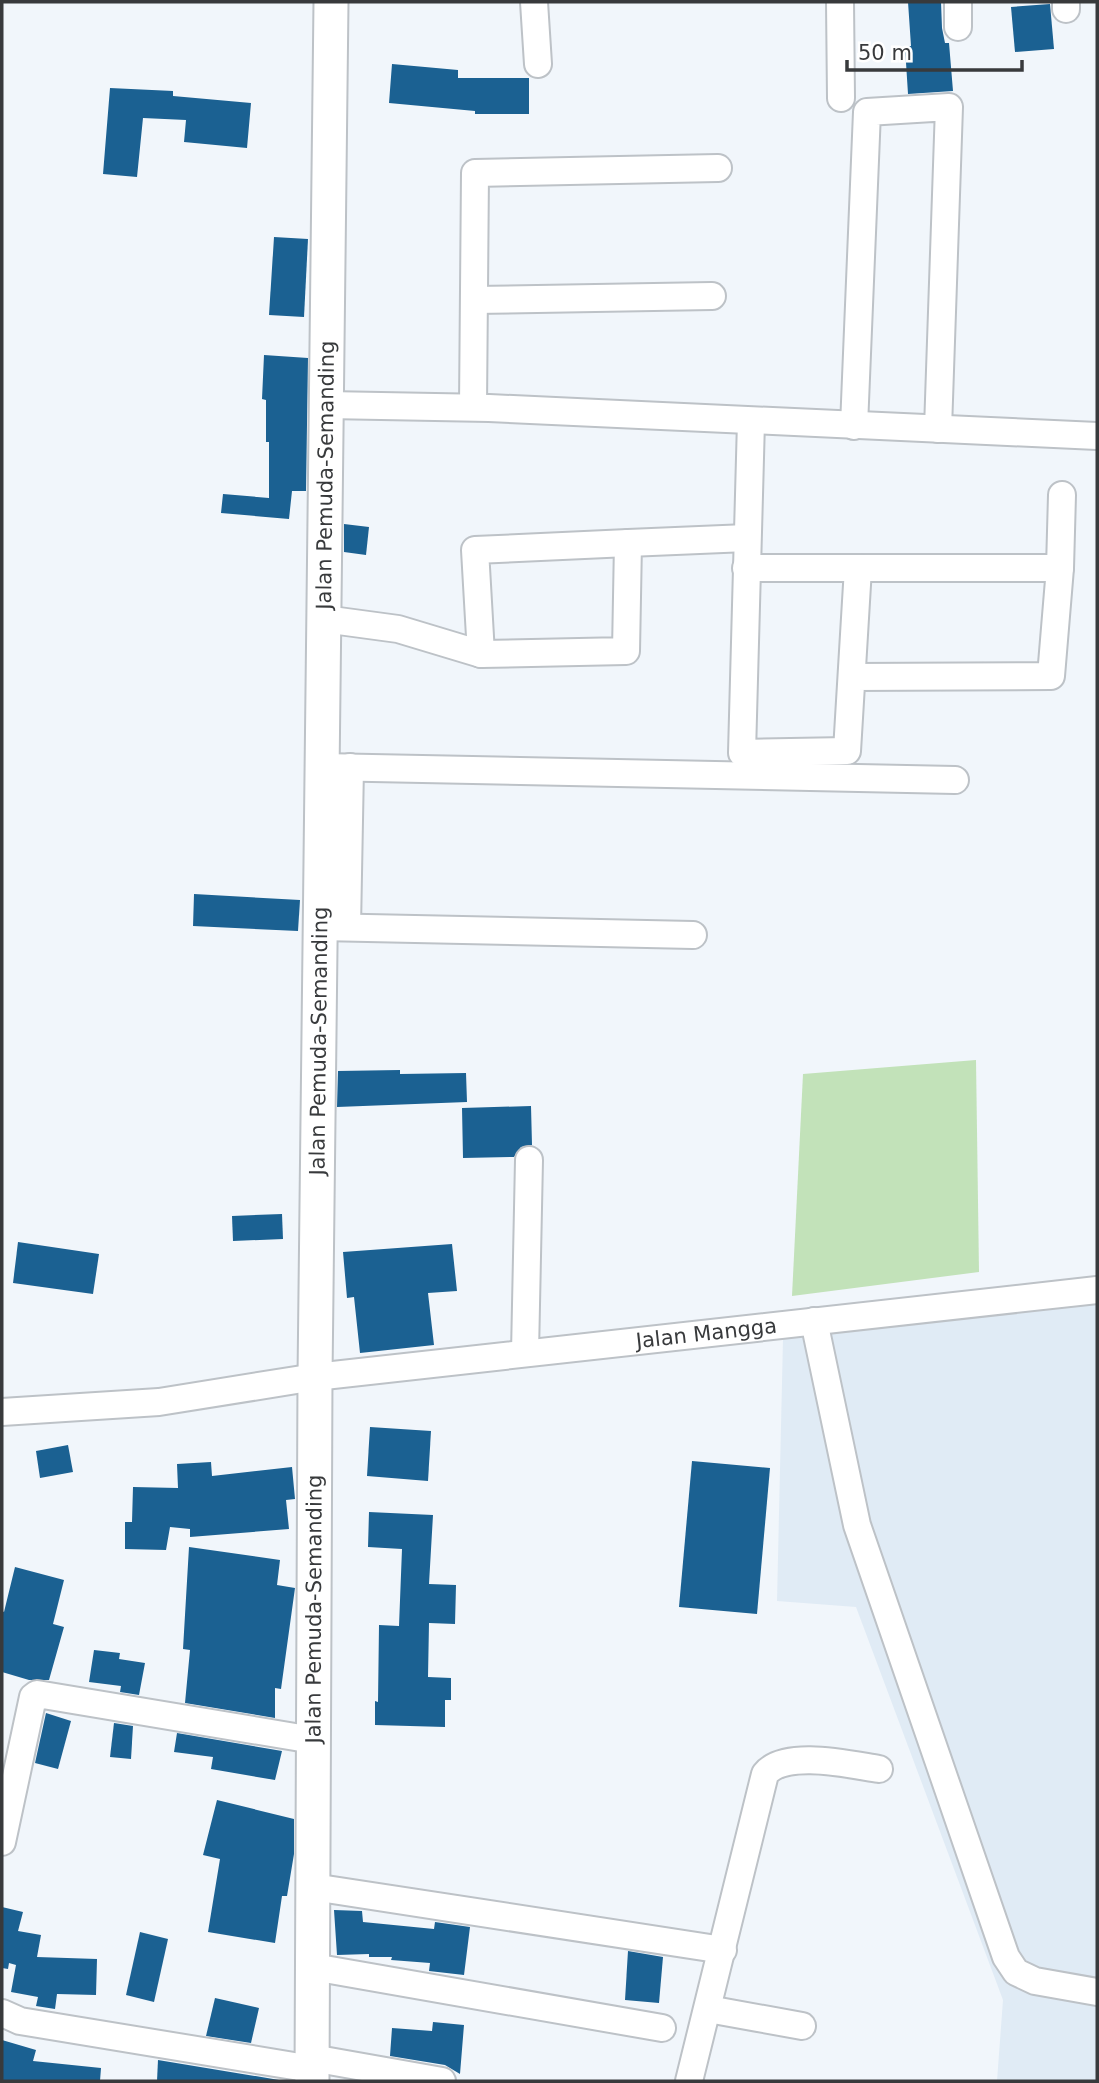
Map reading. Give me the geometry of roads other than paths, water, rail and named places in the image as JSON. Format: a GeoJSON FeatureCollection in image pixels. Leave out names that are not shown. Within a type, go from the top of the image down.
{"type":"FeatureCollection","features":[{"type":"Feature","properties":{"kind":"main road","name":"Jalan Pemuda-Semanding"},"geometry":{"type":"LineString","coordinates":[[312,2069],[315,1377],[334,927],[336,767],[324,619],[331,2]]}},
{"type":"Feature","properties":{"kind":"street"},"geometry":{"type":"LineString","coordinates":[[534,2],[538,64]]}},
{"type":"Feature","properties":{"kind":"street"},"geometry":{"type":"LineString","coordinates":[[840,2],[841,97]]}},
{"type":"Feature","properties":{"kind":"street"},"geometry":{"type":"LineString","coordinates":[[854,426],[867,112],[949,107],[938,429]]}},
{"type":"Feature","properties":{"kind":"street"},"geometry":{"type":"LineString","coordinates":[[473,407],[475,173],[718,168]]}},
{"type":"Feature","properties":{"kind":"street"},"geometry":{"type":"LineString","coordinates":[[474,300],[712,296]]}},
{"type":"Feature","properties":{"kind":"street"},"geometry":{"type":"LineString","coordinates":[[327,405],[473,407],[1097,436]]}},
{"type":"Feature","properties":{"kind":"street"},"geometry":{"type":"LineString","coordinates":[[751,421],[742,753],[847,751],[858,568]]}},
{"type":"Feature","properties":{"kind":"street"},"geometry":{"type":"LineString","coordinates":[[852,677],[1052,676],[1062,495]]}},
{"type":"Feature","properties":{"kind":"street"},"geometry":{"type":"LineString","coordinates":[[481,654],[475,550],[747,538]]}},
{"type":"Feature","properties":{"kind":"street"},"geometry":{"type":"LineString","coordinates":[[324,619],[398,629],[481,654],[626,651],[628,543]]}},
{"type":"Feature","properties":{"kind":"street"},"geometry":{"type":"LineString","coordinates":[[746,568],[1060,568]]}},
{"type":"Feature","properties":{"kind":"street"},"geometry":{"type":"LineString","coordinates":[[336,767],[956,780]]}},
{"type":"Feature","properties":{"kind":"street"},"geometry":{"type":"LineString","coordinates":[[334,927],[693,934]]}},
{"type":"Feature","properties":{"kind":"street"},"geometry":{"type":"LineString","coordinates":[[525,1353],[529,1160]]}},
{"type":"Feature","properties":{"kind":"street","name":"Jalan Mangga"},"geometry":{"type":"LineString","coordinates":[[2,1412],[159,1402],[315,1377],[1097,1290]]}},
{"type":"Feature","properties":{"kind":"street"},"geometry":{"type":"LineString","coordinates":[[814,1321],[857,1525],[890,1628],[1006,1958],[1016,1972],[1035,1981],[1097,1992]]}},
{"type":"Feature","properties":{"kind":"street"},"geometry":{"type":"LineString","coordinates":[[2,1842],[33,1698],[37,1694],[313,1741]]}},
{"type":"Feature","properties":{"kind":"street"},"geometry":{"type":"LineString","coordinates":[[689,2081],[768,1770],[801,1761],[879,1769]]}},
{"type":"Feature","properties":{"kind":"street"},"geometry":{"type":"LineString","coordinates":[[313,1887],[723,1950]]}},
{"type":"Feature","properties":{"kind":"street"},"geometry":{"type":"LineString","coordinates":[[313,1967],[662,2028]]}},
{"type":"Feature","properties":{"kind":"street"},"geometry":{"type":"LineString","coordinates":[[708,2009],[802,2026]]}},
{"type":"Feature","properties":{"kind":"street"},"geometry":{"type":"LineString","coordinates":[[2,2013],[20,2021],[312,2069],[442,2081]]}}]}
